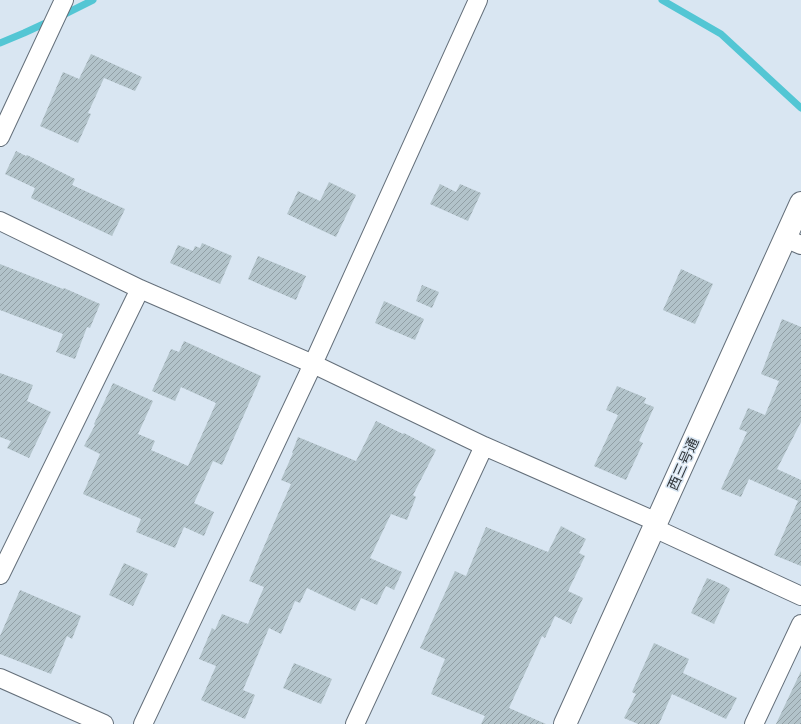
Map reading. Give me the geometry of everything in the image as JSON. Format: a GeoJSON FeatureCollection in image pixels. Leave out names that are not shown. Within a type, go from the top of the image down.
{"type":"FeatureCollection","features":[{"type":"Feature","properties":{"kind":"street"},"geometry":{"type":"LineString","coordinates":[[0,137],[64,0]]}},
{"type":"Feature","properties":{"kind":"street"},"geometry":{"type":"LineString","coordinates":[[143,724],[313,364],[478,0]]}},
{"type":"Feature","properties":{"kind":"street","name":"西三号通"},"geometry":{"type":"LineString","coordinates":[[565,724],[655,525],[793,242],[801,203]]}},
{"type":"Feature","properties":{"kind":"street"},"geometry":{"type":"LineString","coordinates":[[0,222],[140,290],[313,364],[484,446],[655,525],[801,596]]}},
{"type":"Feature","properties":{"kind":"street"},"geometry":{"type":"LineString","coordinates":[[0,576],[140,290]]}},
{"type":"Feature","properties":{"kind":"street"},"geometry":{"type":"LineString","coordinates":[[355,724],[484,446]]}},
{"type":"Feature","properties":{"kind":"street"},"geometry":{"type":"LineString","coordinates":[[754,724],[801,624]]}},
{"type":"Feature","properties":{"kind":"street"},"geometry":{"type":"LineString","coordinates":[[0,678],[104,724]]}},
{"type":"Feature","properties":{"kind":"building"},"geometry":{"type":"Polygon","coordinates":[[[91,54],[142,77],[135,91],[104,78],[88,113],[91,114],[78,143],[40,126],[63,72],[79,79],[91,54]]]}},
{"type":"Feature","properties":{"kind":"building"},"geometry":{"type":"Polygon","coordinates":[[[16,151],[75,179],[72,185],[125,209],[112,236],[31,198],[35,188],[5,174],[16,151]]]}},
{"type":"Feature","properties":{"kind":"building"},"geometry":{"type":"Polygon","coordinates":[[[329,182],[356,195],[336,237],[287,214],[298,191],[320,201],[329,182]]]}},
{"type":"Feature","properties":{"kind":"building"},"geometry":{"type":"Polygon","coordinates":[[[440,184],[456,192],[460,184],[481,193],[468,221],[430,204],[440,184]]]}},
{"type":"Feature","properties":{"kind":"building"},"geometry":{"type":"Polygon","coordinates":[[[202,243],[232,256],[220,284],[170,263],[178,245],[193,251],[195,246],[200,248],[202,243]]]}},
{"type":"Feature","properties":{"kind":"building"},"geometry":{"type":"Polygon","coordinates":[[[258,256],[306,276],[296,300],[248,279],[258,256]]]}},
{"type":"Feature","properties":{"kind":"building"},"geometry":{"type":"Polygon","coordinates":[[[0,264],[63,289],[64,288],[100,304],[90,328],[87,327],[75,359],[56,352],[63,334],[0,310],[0,264]]]}},
{"type":"Feature","properties":{"kind":"building"},"geometry":{"type":"Polygon","coordinates":[[[681,269],[713,284],[695,324],[663,310],[681,269]]]}},
{"type":"Feature","properties":{"kind":"building"},"geometry":{"type":"Polygon","coordinates":[[[422,285],[439,292],[432,308],[416,301],[422,285]]]}},
{"type":"Feature","properties":{"kind":"building"},"geometry":{"type":"Polygon","coordinates":[[[384,301],[424,319],[415,340],[375,323],[384,301]]]}},
{"type":"Feature","properties":{"kind":"building"},"geometry":{"type":"Polygon","coordinates":[[[782,319],[801,327],[801,422],[777,469],[801,480],[801,566],[774,555],[798,501],[749,479],[741,497],[721,489],[747,432],[739,429],[748,408],[765,415],[779,381],[761,374],[782,319]]]}},
{"type":"Feature","properties":{"kind":"building"},"geometry":{"type":"Polygon","coordinates":[[[184,341],[261,376],[222,465],[213,461],[194,503],[214,512],[204,536],[184,527],[175,548],[136,532],[141,519],[83,494],[100,454],[84,446],[95,425],[94,424],[113,383],[153,401],[138,434],[155,441],[151,450],[188,466],[216,403],[181,387],[175,401],[152,391],[171,349],[179,352],[184,341]]]}},
{"type":"Feature","properties":{"kind":"building"},"geometry":{"type":"Polygon","coordinates":[[[0,373],[33,385],[27,401],[51,412],[29,458],[7,448],[11,441],[0,437],[0,373]]]}},
{"type":"Feature","properties":{"kind":"building"},"geometry":{"type":"Polygon","coordinates":[[[617,386],[646,398],[644,403],[654,407],[639,441],[643,443],[626,480],[594,466],[618,415],[606,410],[617,386]]]}},
{"type":"Feature","properties":{"kind":"building"},"geometry":{"type":"Polygon","coordinates":[[[376,421],[403,434],[404,433],[436,450],[413,495],[416,497],[407,520],[391,514],[370,558],[402,572],[394,590],[386,586],[377,605],[361,598],[355,611],[307,588],[300,603],[295,601],[281,634],[269,628],[243,690],[255,695],[245,719],[201,700],[216,666],[199,659],[212,628],[215,630],[222,614],[248,624],[264,587],[249,581],[291,484],[281,480],[293,453],[298,437],[356,461],[376,421]]]}},
{"type":"Feature","properties":{"kind":"building"},"geometry":{"type":"Polygon","coordinates":[[[561,526],[586,539],[579,553],[585,556],[568,591],[583,598],[571,624],[555,616],[545,638],[542,636],[509,708],[546,724],[481,724],[485,716],[431,694],[445,659],[420,648],[455,571],[466,576],[486,527],[548,552],[561,526]]]}},
{"type":"Feature","properties":{"kind":"building"},"geometry":{"type":"Polygon","coordinates":[[[124,563],[148,574],[133,606],[109,595],[124,563]]]}},
{"type":"Feature","properties":{"kind":"building"},"geometry":{"type":"Polygon","coordinates":[[[707,578],[730,589],[714,624],[691,613],[707,578]]]}},
{"type":"Feature","properties":{"kind":"building"},"geometry":{"type":"Polygon","coordinates":[[[20,590],[81,616],[72,639],[67,636],[51,674],[0,654],[0,636],[20,590]]]}},
{"type":"Feature","properties":{"kind":"building"},"geometry":{"type":"Polygon","coordinates":[[[654,643],[689,659],[683,673],[737,698],[726,719],[672,694],[659,724],[638,724],[624,718],[636,694],[632,692],[654,643]]]}},
{"type":"Feature","properties":{"kind":"building"},"geometry":{"type":"Polygon","coordinates":[[[294,663],[332,679],[321,704],[283,688],[294,663]]]}},
{"type":"Feature","properties":{"kind":"building"},"geometry":{"type":"Polygon","coordinates":[[[801,671],[801,724],[776,724],[801,671]]]}},
{"type":"Feature","properties":{"kind":"waterway"},"geometry":{"type":"LineString","coordinates":[[61,16],[93,0]]}},
{"type":"Feature","properties":{"kind":"waterway"},"geometry":{"type":"LineString","coordinates":[[662,0],[721,34],[801,108]]}},
{"type":"Feature","properties":{"kind":"waterway"},"geometry":{"type":"LineString","coordinates":[[0,43],[50,21]]}}]}
